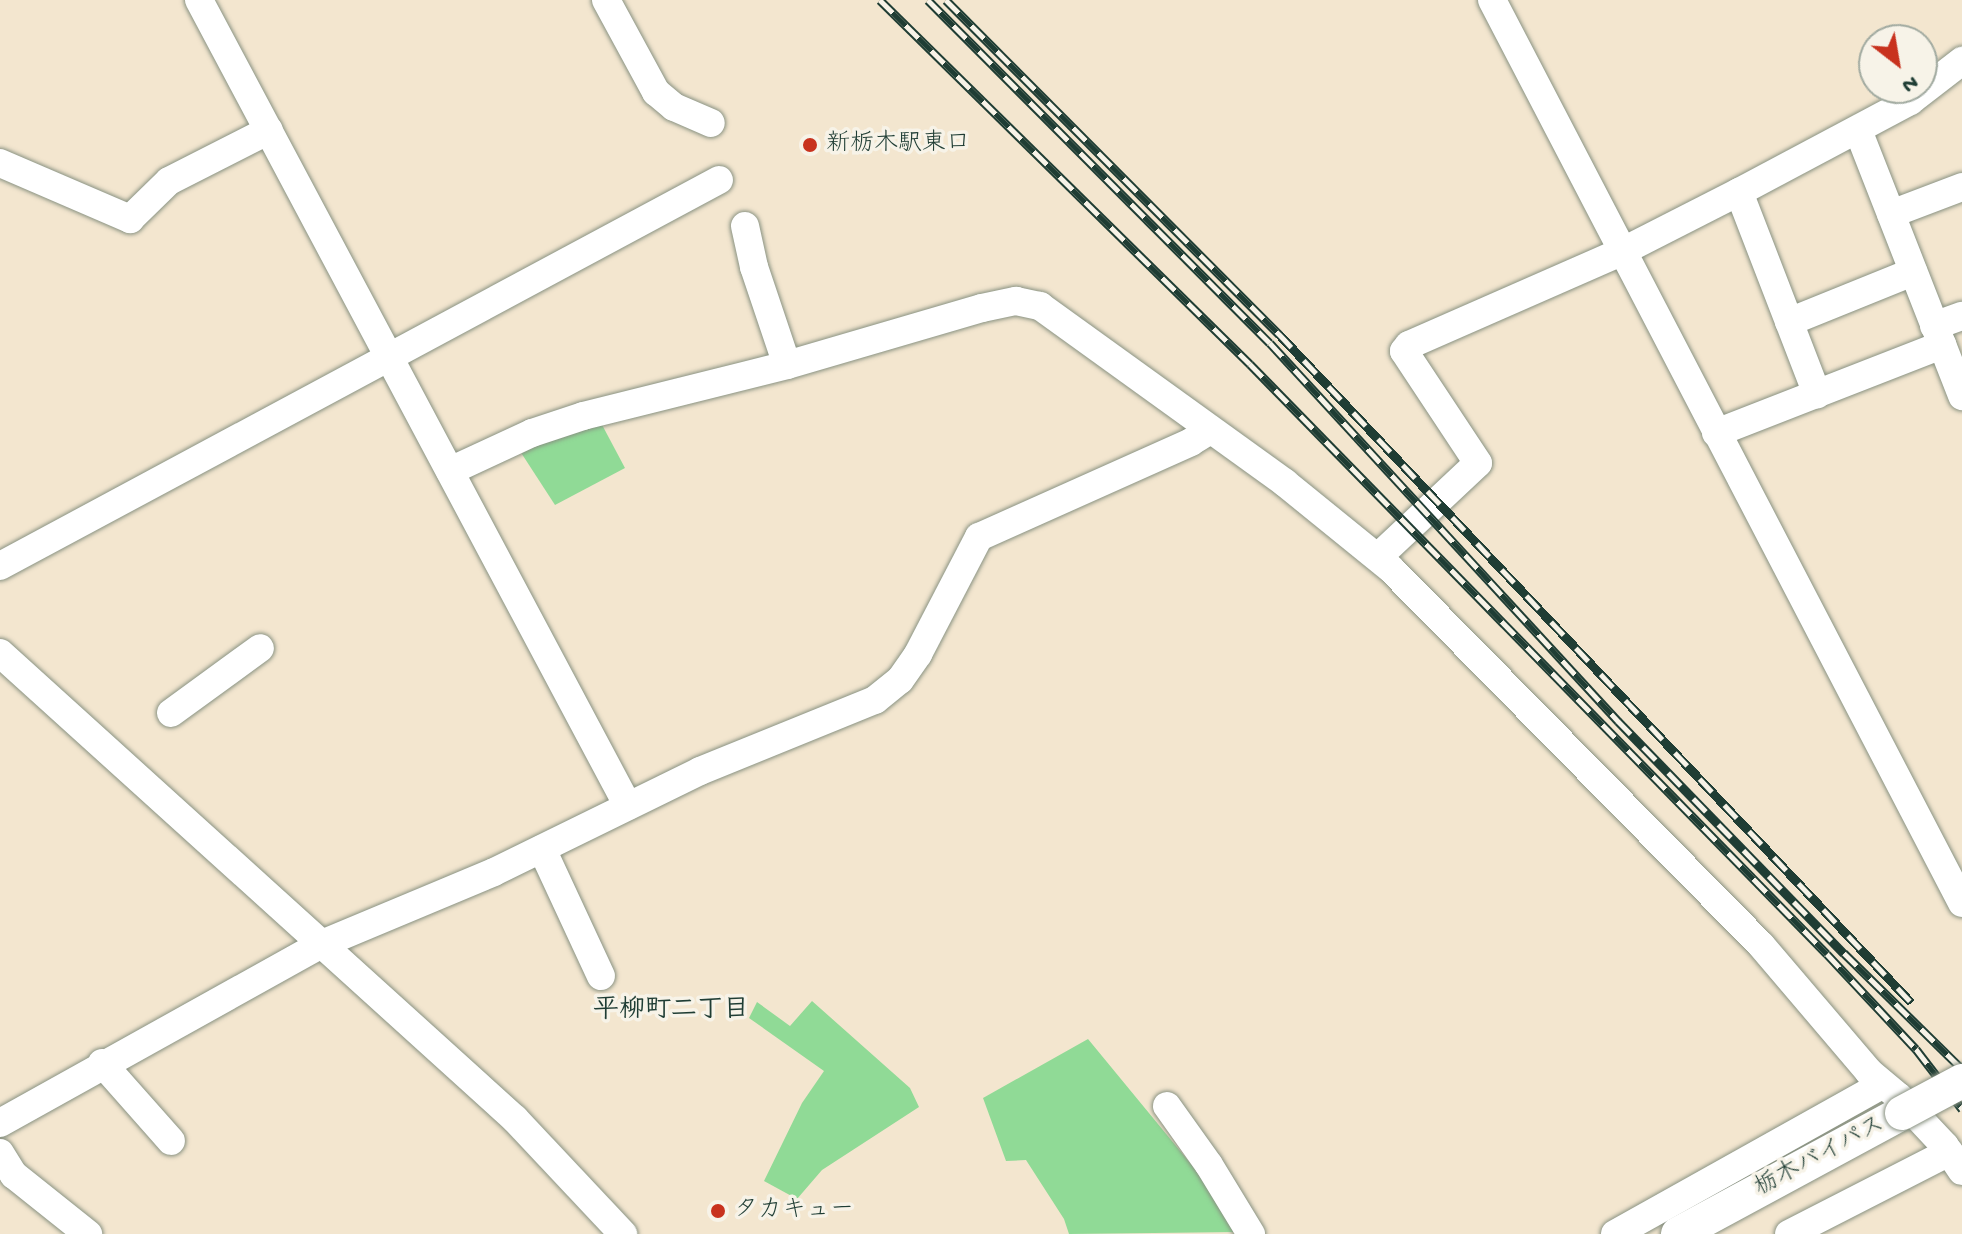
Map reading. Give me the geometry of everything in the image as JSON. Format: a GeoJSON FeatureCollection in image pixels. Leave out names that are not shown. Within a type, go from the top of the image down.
{"type":"FeatureCollection","features":[{"type":"Feature","properties":{"kind":"main road","name":"栃木バイパス"},"geometry":{"type":"LineString","coordinates":[[1723,1234],[1909,1122],[1962,1081]]}},
{"type":"Feature","properties":{"kind":"main road","name":"栃木バイパス"},"geometry":{"type":"LineString","coordinates":[[1678,1234],[1909,1122],[1962,1105]]}},
{"type":"Feature","properties":{"kind":"street"},"geometry":{"type":"LineString","coordinates":[[199,0],[628,806]]}},
{"type":"Feature","properties":{"kind":"street"},"geometry":{"type":"LineString","coordinates":[[606,0],[656,92],[674,107],[711,123]]}},
{"type":"Feature","properties":{"kind":"street"},"geometry":{"type":"LineString","coordinates":[[1492,0],[1962,903]]}},
{"type":"Feature","properties":{"kind":"street"},"geometry":{"type":"LineString","coordinates":[[1378,557],[1478,463],[1404,351],[1409,345],[1623,251],[1739,192],[1910,101],[1962,61]]}},
{"type":"Feature","properties":{"kind":"street"},"geometry":{"type":"LineString","coordinates":[[0,163],[130,219],[169,181],[269,130]]}},
{"type":"Feature","properties":{"kind":"street"},"geometry":{"type":"LineString","coordinates":[[1858,130],[1962,396]]}},
{"type":"Feature","properties":{"kind":"street"},"geometry":{"type":"LineString","coordinates":[[0,566],[719,180]]}},
{"type":"Feature","properties":{"kind":"street"},"geometry":{"type":"LineString","coordinates":[[1891,214],[1962,187]]}},
{"type":"Feature","properties":{"kind":"street"},"geometry":{"type":"LineString","coordinates":[[1739,192],[1817,394]]}},
{"type":"Feature","properties":{"kind":"street"},"geometry":{"type":"LineString","coordinates":[[745,226],[754,267],[787,365]]}},
{"type":"Feature","properties":{"kind":"street"},"geometry":{"type":"LineString","coordinates":[[1789,322],[1913,272]]}},
{"type":"Feature","properties":{"kind":"street"},"geometry":{"type":"LineString","coordinates":[[450,471],[532,433],[583,416],[787,365],[1016,301],[1040,306],[1058,334],[1210,430],[1285,483],[1378,557],[1457,632],[1761,945],[1882,1085],[1899,1097],[1955,1162],[1789,1234]]}},
{"type":"Feature","properties":{"kind":"street"},"geometry":{"type":"LineString","coordinates":[[1716,433],[1817,394],[1938,336],[1962,316]]}},
{"type":"Feature","properties":{"kind":"street"},"geometry":{"type":"LineString","coordinates":[[0,1123],[102,1063],[322,944],[542,849],[700,771],[883,694],[900,680],[918,654],[979,537],[1191,442],[1210,430]]}},
{"type":"Feature","properties":{"kind":"street"},"geometry":{"type":"LineString","coordinates":[[171,713],[260,648]]}},
{"type":"Feature","properties":{"kind":"street"},"geometry":{"type":"LineString","coordinates":[[0,653],[515,1119],[623,1234]]}},
{"type":"Feature","properties":{"kind":"street"},"geometry":{"type":"LineString","coordinates":[[542,849],[601,976]]}},
{"type":"Feature","properties":{"kind":"street"},"geometry":{"type":"LineString","coordinates":[[102,1063],[171,1141]]}},
{"type":"Feature","properties":{"kind":"street"},"geometry":{"type":"LineString","coordinates":[[1615,1234],[1882,1085]]}},
{"type":"Feature","properties":{"kind":"street"},"geometry":{"type":"LineString","coordinates":[[1167,1106],[1209,1165],[1251,1234]]}},
{"type":"Feature","properties":{"kind":"street"},"geometry":{"type":"LineString","coordinates":[[0,1153],[14,1175],[88,1234]]}},
{"type":"Feature","properties":{"kind":"green space"},"geometry":{"type":"Polygon","coordinates":[[[600,421],[625,468],[555,505],[518,448],[600,421]]]}},
{"type":"Feature","properties":{"kind":"green space"},"geometry":{"type":"Polygon","coordinates":[[[812,1001],[910,1088],[919,1107],[822,1170],[797,1199],[764,1181],[802,1103],[824,1071],[749,1018],[757,1002],[790,1026],[812,1001]]]}},
{"type":"Feature","properties":{"kind":"green space"},"geometry":{"type":"Polygon","coordinates":[[[1088,1039],[1195,1169],[1238,1232],[1069,1234],[1064,1219],[1026,1160],[1006,1161],[983,1098],[1088,1039]]]}},
{"type":"Feature","properties":{"kind":"railway"},"geometry":{"type":"LineString","coordinates":[[880,0],[1250,364],[1827,954],[1916,1049],[1962,1109]]}},
{"type":"Feature","properties":{"kind":"railway"},"geometry":{"type":"LineString","coordinates":[[928,0],[1270,343],[1618,721],[1962,1069]]}},
{"type":"Feature","properties":{"kind":"railway"},"geometry":{"type":"LineString","coordinates":[[946,0],[1279,334],[1911,1002]]}},
{"type":"Feature","properties":{"kind":"place","name":"新栃木駅東口"},"geometry":{"type":"Point","coordinates":[810,145]}},
{"type":"Feature","properties":{"kind":"place","name":"タカキュー"},"geometry":{"type":"Point","coordinates":[718,1211]}},
{"type":"Feature","properties":{"kind":"district","name":"平柳町二丁目"},"geometry":{"type":"Point","coordinates":[671,1012]}}]}
